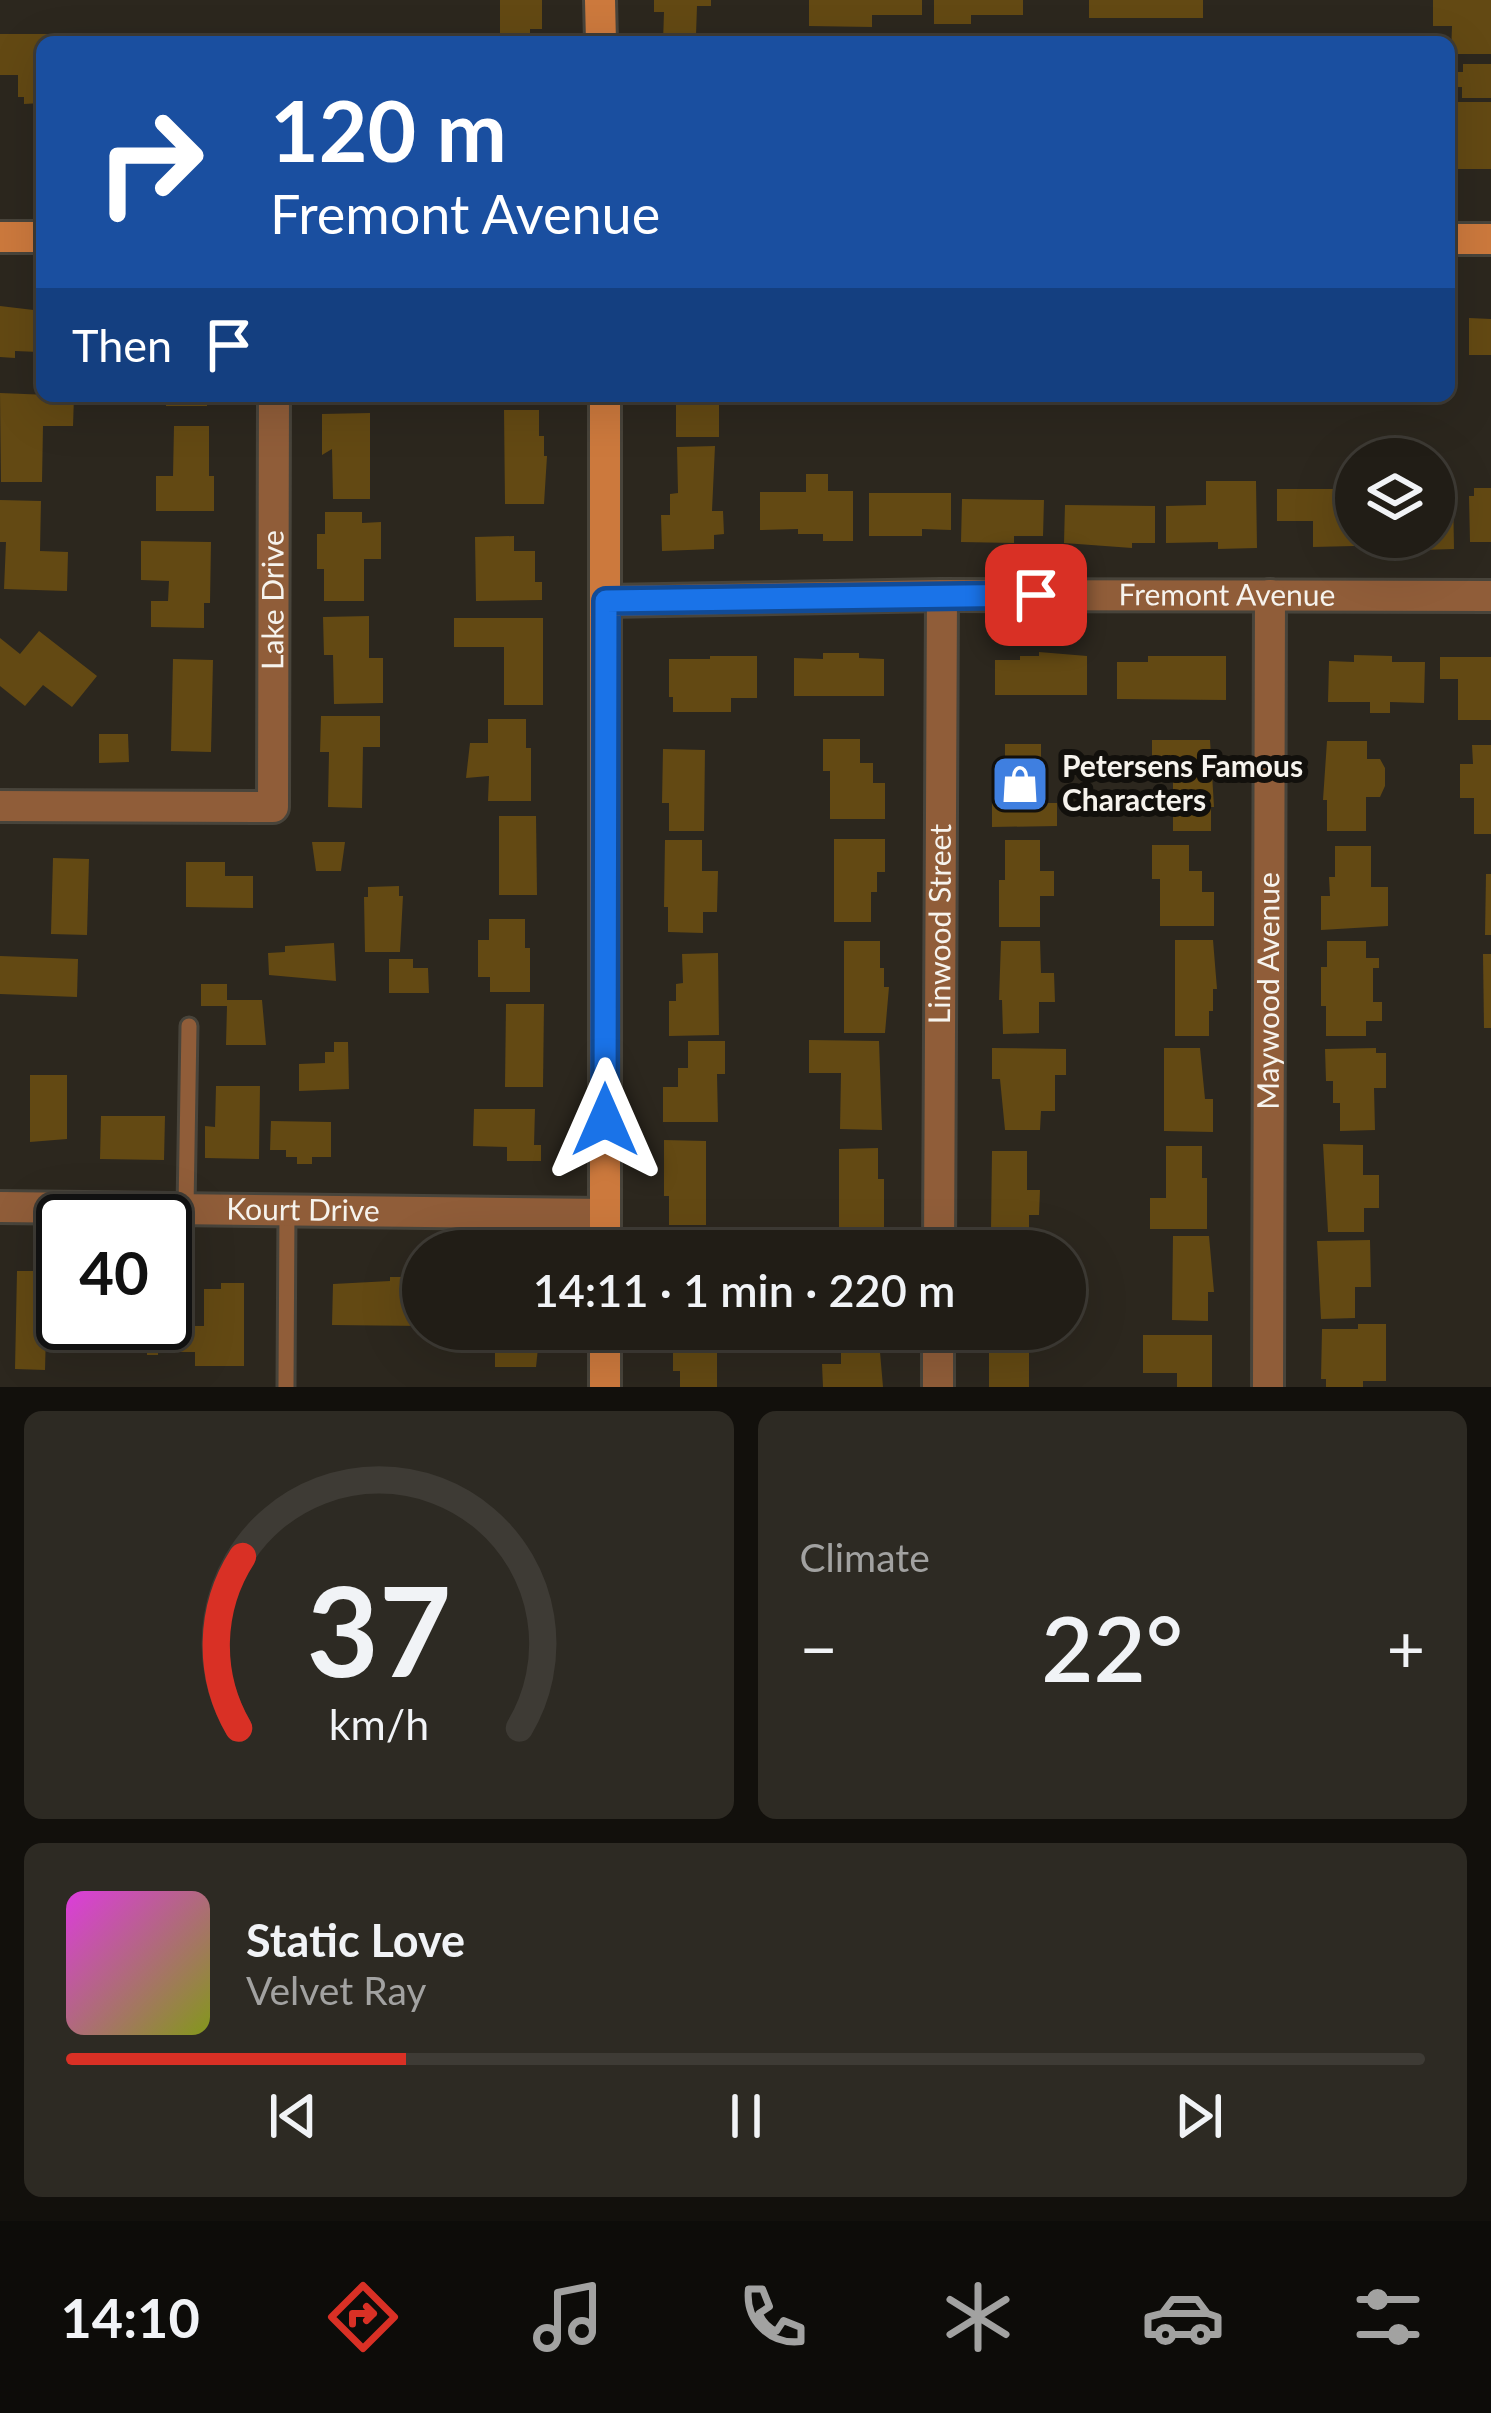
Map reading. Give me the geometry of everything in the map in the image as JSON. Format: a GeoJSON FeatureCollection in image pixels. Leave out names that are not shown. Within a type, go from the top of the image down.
{"type":"FeatureCollection","features":[{"type":"Feature","properties":{"kind":"street"},"geometry":{"type":"LineString","coordinates":[[600,0],[601,36]]}},
{"type":"Feature","properties":{"kind":"street"},"geometry":{"type":"LineString","coordinates":[[0,237],[36,237]]}},
{"type":"Feature","properties":{"kind":"street"},"geometry":{"type":"LineString","coordinates":[[1455,239],[1491,239]]}},
{"type":"Feature","properties":{"kind":"street","name":"Lake Drive"},"geometry":{"type":"LineString","coordinates":[[0,806],[273,806],[274,402]]}},
{"type":"Feature","properties":{"kind":"street"},"geometry":{"type":"LineString","coordinates":[[605,402],[605,1230]]}},
{"type":"Feature","properties":{"kind":"street","name":"Fremont Avenue"},"geometry":{"type":"LineString","coordinates":[[606,601],[942,595],[1491,596]]}},
{"type":"Feature","properties":{"kind":"street","name":"Linwood Street"},"geometry":{"type":"LineString","coordinates":[[939,1230],[942,595]]}},
{"type":"Feature","properties":{"kind":"street","name":"Maywood Avenue"},"geometry":{"type":"LineString","coordinates":[[1268,1387],[1270,595]]}},
{"type":"Feature","properties":{"kind":"street","name":"Kourt Drive"},"geometry":{"type":"LineString","coordinates":[[0,1207],[36,1207]]}},
{"type":"Feature","properties":{"kind":"street","name":"Kourt Drive"},"geometry":{"type":"LineString","coordinates":[[192,1208],[605,1214]]}},
{"type":"Feature","properties":{"kind":"street"},"geometry":{"type":"LineString","coordinates":[[604,1350],[604,1387]]}},
{"type":"Feature","properties":{"kind":"street"},"geometry":{"type":"LineString","coordinates":[[938,1350],[938,1387]]}},
{"type":"Feature","properties":{"kind":"lane"},"geometry":{"type":"LineString","coordinates":[[186,1194],[189,1026]]}},
{"type":"Feature","properties":{"kind":"lane"},"geometry":{"type":"LineString","coordinates":[[286,1387],[287,1209]]}},
{"type":"Feature","properties":{"kind":"building"},"geometry":{"type":"Polygon","coordinates":[[[500,0],[542,0],[542,29],[530,29],[530,36],[500,36],[500,0]]]}},
{"type":"Feature","properties":{"kind":"building"},"geometry":{"type":"Polygon","coordinates":[[[654,0],[711,0],[711,6],[697,6],[696,35],[719,36],[663,36],[664,12],[654,12],[654,0]]]}},
{"type":"Feature","properties":{"kind":"building"},"geometry":{"type":"Polygon","coordinates":[[[809,0],[922,0],[922,15],[872,15],[872,27],[809,26],[809,0]]]}},
{"type":"Feature","properties":{"kind":"building"},"geometry":{"type":"Polygon","coordinates":[[[934,0],[1023,0],[1023,15],[971,15],[971,24],[934,24],[934,0]]]}},
{"type":"Feature","properties":{"kind":"building"},"geometry":{"type":"Polygon","coordinates":[[[1089,0],[1203,0],[1203,18],[1089,18],[1089,0]]]}},
{"type":"Feature","properties":{"kind":"building"},"geometry":{"type":"Polygon","coordinates":[[[1433,0],[1491,0],[1491,54],[1455,54],[1452,26],[1433,26],[1433,0]]]}},
{"type":"Feature","properties":{"kind":"building"},"geometry":{"type":"Polygon","coordinates":[[[0,34],[57,34],[36,36],[36,103],[24,104],[24,97],[18,97],[18,75],[0,75],[0,34]]]}},
{"type":"Feature","properties":{"kind":"building"},"geometry":{"type":"Polygon","coordinates":[[[1463,64],[1491,64],[1491,98],[1462,98],[1462,87],[1455,87],[1455,72],[1463,72],[1463,64]]]}},
{"type":"Feature","properties":{"kind":"building"},"geometry":{"type":"Polygon","coordinates":[[[1456,102],[1491,102],[1491,169],[1458,169],[1456,102]]]}},
{"type":"Feature","properties":{"kind":"building"},"geometry":{"type":"Polygon","coordinates":[[[0,306],[36,310],[36,352],[15,351],[15,358],[0,357],[0,306]]]}},
{"type":"Feature","properties":{"kind":"building"},"geometry":{"type":"Polygon","coordinates":[[[1469,318],[1491,319],[1491,355],[1469,355],[1469,318]]]}},
{"type":"Feature","properties":{"kind":"building"},"geometry":{"type":"Polygon","coordinates":[[[0,393],[36,394],[36,402],[74,402],[73,426],[43,426],[42,482],[1,482],[0,393]]]}},
{"type":"Feature","properties":{"kind":"building"},"geometry":{"type":"Polygon","coordinates":[[[166,402],[207,402],[207,406],[166,406],[166,402]]]}},
{"type":"Feature","properties":{"kind":"building"},"geometry":{"type":"Polygon","coordinates":[[[676,402],[719,402],[719,437],[676,437],[676,402]]]}},
{"type":"Feature","properties":{"kind":"building"},"geometry":{"type":"Polygon","coordinates":[[[504,410],[539,410],[539,436],[544,436],[547,456],[544,504],[505,504],[504,410]]]}},
{"type":"Feature","properties":{"kind":"building"},"geometry":{"type":"Polygon","coordinates":[[[370,413],[370,499],[333,499],[332,449],[322,455],[322,414],[370,413]]]}},
{"type":"Feature","properties":{"kind":"building"},"geometry":{"type":"Polygon","coordinates":[[[174,426],[209,426],[214,511],[156,511],[156,476],[173,476],[174,426]]]}},
{"type":"Feature","properties":{"kind":"building"},"geometry":{"type":"Polygon","coordinates":[[[715,446],[712,511],[723,511],[724,534],[714,535],[714,549],[662,551],[661,515],[670,515],[670,494],[678,493],[677,447],[715,446]]]}},
{"type":"Feature","properties":{"kind":"building"},"geometry":{"type":"Polygon","coordinates":[[[806,474],[828,474],[828,491],[853,491],[853,541],[823,541],[823,534],[798,534],[798,529],[760,530],[760,492],[806,492],[806,474]]]}},
{"type":"Feature","properties":{"kind":"building"},"geometry":{"type":"Polygon","coordinates":[[[1206,481],[1256,481],[1257,548],[1218,549],[1218,542],[1166,543],[1166,506],[1206,505],[1206,481]]]}},
{"type":"Feature","properties":{"kind":"building"},"geometry":{"type":"Polygon","coordinates":[[[1474,488],[1491,488],[1491,542],[1470,542],[1469,496],[1474,496],[1474,488]]]}},
{"type":"Feature","properties":{"kind":"building"},"geometry":{"type":"Polygon","coordinates":[[[1277,489],[1335,489],[1335,546],[1313,547],[1313,521],[1277,521],[1277,489]]]}},
{"type":"Feature","properties":{"kind":"building"},"geometry":{"type":"Polygon","coordinates":[[[869,493],[951,493],[951,530],[922,529],[922,536],[869,536],[869,493]]]}},
{"type":"Feature","properties":{"kind":"building"},"geometry":{"type":"Polygon","coordinates":[[[962,499],[1044,500],[1043,536],[1014,536],[1014,543],[961,542],[962,499]]]}},
{"type":"Feature","properties":{"kind":"building"},"geometry":{"type":"Polygon","coordinates":[[[0,500],[41,501],[40,551],[68,552],[67,591],[4,589],[6,542],[0,542],[0,500]]]}},
{"type":"Feature","properties":{"kind":"building"},"geometry":{"type":"Polygon","coordinates":[[[1065,505],[1155,506],[1155,543],[1132,543],[1132,548],[1064,543],[1065,505]]]}},
{"type":"Feature","properties":{"kind":"building"},"geometry":{"type":"Polygon","coordinates":[[[325,512],[362,512],[362,523],[381,522],[381,559],[364,559],[364,601],[324,601],[324,569],[317,569],[317,534],[325,534],[325,512]]]}},
{"type":"Feature","properties":{"kind":"building"},"geometry":{"type":"Polygon","coordinates":[[[514,536],[514,551],[535,551],[535,582],[542,582],[542,600],[476,601],[475,537],[514,536]]]}},
{"type":"Feature","properties":{"kind":"building"},"geometry":{"type":"Polygon","coordinates":[[[141,541],[211,542],[210,603],[204,603],[204,628],[151,627],[151,601],[168,601],[169,581],[141,580],[141,541]]]}},
{"type":"Feature","properties":{"kind":"building"},"geometry":{"type":"Polygon","coordinates":[[[369,616],[369,658],[383,658],[383,703],[334,704],[333,655],[324,655],[323,617],[369,616]]]}},
{"type":"Feature","properties":{"kind":"building"},"geometry":{"type":"Polygon","coordinates":[[[454,618],[543,618],[543,705],[504,705],[504,647],[454,647],[454,618]]]}},
{"type":"Feature","properties":{"kind":"building"},"geometry":{"type":"Polygon","coordinates":[[[39,631],[97,676],[72,707],[43,685],[25,706],[0,686],[0,638],[20,654],[39,631]]]}},
{"type":"Feature","properties":{"kind":"building"},"geometry":{"type":"Polygon","coordinates":[[[1039,652],[1087,656],[1087,695],[995,695],[995,660],[1020,660],[1020,656],[1039,656],[1039,652]]]}},
{"type":"Feature","properties":{"kind":"building"},"geometry":{"type":"Polygon","coordinates":[[[823,653],[884,659],[884,696],[794,696],[794,658],[823,659],[823,653]]]}},
{"type":"Feature","properties":{"kind":"building"},"geometry":{"type":"Polygon","coordinates":[[[1354,655],[1425,662],[1424,703],[1390,702],[1390,713],[1370,713],[1370,702],[1328,702],[1329,661],[1354,662],[1354,655]]]}},
{"type":"Feature","properties":{"kind":"building"},"geometry":{"type":"Polygon","coordinates":[[[757,656],[757,698],[731,698],[731,712],[673,712],[669,659],[757,656]]]}},
{"type":"Feature","properties":{"kind":"building"},"geometry":{"type":"Polygon","coordinates":[[[1148,656],[1226,656],[1226,700],[1117,699],[1117,662],[1148,662],[1148,656]]]}},
{"type":"Feature","properties":{"kind":"building"},"geometry":{"type":"Polygon","coordinates":[[[1440,657],[1491,657],[1491,720],[1458,720],[1458,679],[1440,679],[1440,657]]]}},
{"type":"Feature","properties":{"kind":"building"},"geometry":{"type":"Polygon","coordinates":[[[173,659],[213,660],[211,752],[171,751],[173,659]]]}},
{"type":"Feature","properties":{"kind":"building"},"geometry":{"type":"Polygon","coordinates":[[[321,716],[380,716],[380,747],[363,747],[362,808],[328,807],[329,752],[320,752],[321,716]]]}},
{"type":"Feature","properties":{"kind":"building"},"geometry":{"type":"Polygon","coordinates":[[[488,719],[526,719],[531,801],[488,801],[489,776],[466,778],[470,743],[488,743],[488,719]]]}},
{"type":"Feature","properties":{"kind":"building"},"geometry":{"type":"Polygon","coordinates":[[[99,734],[128,734],[129,762],[99,763],[99,734]]]}},
{"type":"Feature","properties":{"kind":"building"},"geometry":{"type":"Polygon","coordinates":[[[823,739],[860,739],[860,763],[873,763],[873,783],[885,783],[885,819],[830,819],[830,771],[823,771],[823,739]]]}},
{"type":"Feature","properties":{"kind":"building"},"geometry":{"type":"Polygon","coordinates":[[[1152,740],[1210,740],[1211,831],[1173,831],[1173,779],[1152,779],[1152,740]]]}},
{"type":"Feature","properties":{"kind":"building"},"geometry":{"type":"Polygon","coordinates":[[[1327,741],[1367,741],[1367,759],[1380,759],[1385,768],[1380,797],[1366,797],[1366,831],[1327,831],[1327,800],[1323,800],[1327,741]]]}},
{"type":"Feature","properties":{"kind":"building","name":"Petersens Famous Characters"},"geometry":{"type":"Polygon","coordinates":[[[1005,744],[1041,744],[1041,803],[1057,803],[1057,826],[992,827],[992,795],[1000,795],[1005,744]]]}},
{"type":"Feature","properties":{"kind":"building"},"geometry":{"type":"Polygon","coordinates":[[[1472,745],[1491,745],[1491,834],[1474,834],[1474,798],[1460,798],[1460,764],[1473,764],[1472,745]]]}},
{"type":"Feature","properties":{"kind":"building"},"geometry":{"type":"Polygon","coordinates":[[[663,749],[705,750],[704,831],[669,831],[669,803],[662,803],[663,749]]]}},
{"type":"Feature","properties":{"kind":"building"},"geometry":{"type":"Polygon","coordinates":[[[499,816],[536,816],[537,895],[499,895],[499,816]]]}},
{"type":"Feature","properties":{"kind":"building"},"geometry":{"type":"Polygon","coordinates":[[[834,839],[885,839],[885,872],[877,872],[877,892],[871,892],[871,922],[834,922],[834,839]]]}},
{"type":"Feature","properties":{"kind":"building"},"geometry":{"type":"Polygon","coordinates":[[[665,840],[702,840],[702,871],[718,871],[717,912],[703,912],[703,933],[668,932],[665,840]]]}},
{"type":"Feature","properties":{"kind":"building"},"geometry":{"type":"Polygon","coordinates":[[[1005,840],[1040,840],[1040,871],[1054,871],[1054,896],[1040,896],[1040,927],[999,927],[1005,840]]]}},
{"type":"Feature","properties":{"kind":"building"},"geometry":{"type":"Polygon","coordinates":[[[312,842],[345,842],[341,871],[316,871],[312,842]]]}},
{"type":"Feature","properties":{"kind":"building"},"geometry":{"type":"Polygon","coordinates":[[[1152,845],[1189,845],[1189,871],[1202,871],[1202,892],[1214,892],[1214,926],[1160,926],[1160,879],[1152,879],[1152,845]]]}},
{"type":"Feature","properties":{"kind":"building"},"geometry":{"type":"Polygon","coordinates":[[[1335,846],[1371,846],[1371,887],[1388,887],[1388,926],[1321,930],[1321,896],[1330,896],[1335,846]]]}},
{"type":"Feature","properties":{"kind":"building"},"geometry":{"type":"Polygon","coordinates":[[[53,858],[89,859],[87,935],[51,934],[53,858]]]}},
{"type":"Feature","properties":{"kind":"building"},"geometry":{"type":"Polygon","coordinates":[[[186,862],[225,862],[225,876],[253,876],[253,908],[186,907],[186,862]]]}},
{"type":"Feature","properties":{"kind":"building"},"geometry":{"type":"Polygon","coordinates":[[[1486,874],[1491,874],[1491,935],[1485,935],[1486,874]]]}},
{"type":"Feature","properties":{"kind":"building"},"geometry":{"type":"Polygon","coordinates":[[[399,886],[399,896],[403,896],[400,952],[365,952],[368,887],[399,886]]]}},
{"type":"Feature","properties":{"kind":"building"},"geometry":{"type":"Polygon","coordinates":[[[489,919],[525,919],[530,992],[490,992],[490,977],[478,977],[478,940],[489,940],[489,919]]]}},
{"type":"Feature","properties":{"kind":"building"},"geometry":{"type":"Polygon","coordinates":[[[1175,940],[1213,940],[1217,989],[1213,989],[1213,1011],[1209,1011],[1209,1036],[1175,1036],[1175,940]]]}},
{"type":"Feature","properties":{"kind":"building"},"geometry":{"type":"Polygon","coordinates":[[[844,941],[880,941],[880,968],[884,968],[884,987],[889,987],[885,1033],[844,1033],[844,941]]]}},
{"type":"Feature","properties":{"kind":"building"},"geometry":{"type":"Polygon","coordinates":[[[1001,941],[1040,941],[1041,973],[1054,973],[1055,1002],[1039,1002],[1039,1033],[1003,1034],[1001,941]]]}},
{"type":"Feature","properties":{"kind":"building"},"geometry":{"type":"Polygon","coordinates":[[[1327,941],[1366,941],[1366,958],[1379,958],[1379,968],[1373,968],[1373,1002],[1382,1002],[1382,1021],[1366,1021],[1366,1036],[1326,1036],[1321,967],[1327,967],[1327,941]]]}},
{"type":"Feature","properties":{"kind":"building"},"geometry":{"type":"Polygon","coordinates":[[[334,943],[336,981],[269,975],[268,953],[285,952],[285,946],[334,943]]]}},
{"type":"Feature","properties":{"kind":"building"},"geometry":{"type":"Polygon","coordinates":[[[718,953],[719,1035],[669,1036],[669,1001],[676,1001],[676,984],[683,983],[682,954],[718,953]]]}},
{"type":"Feature","properties":{"kind":"building"},"geometry":{"type":"Polygon","coordinates":[[[1483,954],[1491,954],[1491,1028],[1484,1028],[1483,954]]]}},
{"type":"Feature","properties":{"kind":"building"},"geometry":{"type":"Polygon","coordinates":[[[0,956],[78,959],[77,997],[0,994],[0,956]]]}},
{"type":"Feature","properties":{"kind":"building"},"geometry":{"type":"Polygon","coordinates":[[[389,959],[413,959],[413,968],[428,968],[429,993],[389,993],[389,959]]]}},
{"type":"Feature","properties":{"kind":"building"},"geometry":{"type":"Polygon","coordinates":[[[201,984],[227,984],[227,1000],[262,1000],[266,1045],[226,1045],[227,1006],[201,1006],[201,984]]]}},
{"type":"Feature","properties":{"kind":"building"},"geometry":{"type":"Polygon","coordinates":[[[506,1004],[544,1004],[543,1087],[505,1087],[506,1004]]]}},
{"type":"Feature","properties":{"kind":"building"},"geometry":{"type":"Polygon","coordinates":[[[809,1040],[879,1041],[882,1130],[840,1129],[841,1073],[809,1073],[809,1040]]]}},
{"type":"Feature","properties":{"kind":"building"},"geometry":{"type":"Polygon","coordinates":[[[688,1041],[725,1041],[725,1074],[717,1074],[718,1122],[663,1122],[663,1087],[678,1087],[678,1068],[688,1068],[688,1041]]]}},
{"type":"Feature","properties":{"kind":"building"},"geometry":{"type":"Polygon","coordinates":[[[334,1042],[348,1042],[349,1089],[299,1091],[299,1064],[325,1063],[325,1052],[334,1052],[334,1042]]]}},
{"type":"Feature","properties":{"kind":"building"},"geometry":{"type":"Polygon","coordinates":[[[992,1048],[1066,1049],[1066,1075],[1055,1075],[1055,1111],[1041,1111],[1040,1130],[1005,1130],[1000,1079],[992,1079],[992,1048]]]}},
{"type":"Feature","properties":{"kind":"building"},"geometry":{"type":"Polygon","coordinates":[[[1164,1048],[1200,1048],[1205,1099],[1213,1099],[1213,1132],[1164,1131],[1164,1048]]]}},
{"type":"Feature","properties":{"kind":"building"},"geometry":{"type":"Polygon","coordinates":[[[1376,1048],[1376,1053],[1386,1053],[1386,1088],[1374,1088],[1375,1130],[1340,1131],[1340,1103],[1333,1103],[1333,1081],[1326,1081],[1325,1049],[1376,1048]]]}},
{"type":"Feature","properties":{"kind":"building"},"geometry":{"type":"Polygon","coordinates":[[[30,1075],[67,1075],[67,1139],[30,1142],[30,1075]]]}},
{"type":"Feature","properties":{"kind":"building"},"geometry":{"type":"Polygon","coordinates":[[[216,1086],[260,1086],[259,1159],[205,1158],[205,1126],[215,1127],[216,1086]]]}},
{"type":"Feature","properties":{"kind":"building"},"geometry":{"type":"Polygon","coordinates":[[[474,1109],[535,1109],[534,1145],[541,1145],[541,1161],[507,1161],[507,1147],[473,1146],[474,1109]]]}},
{"type":"Feature","properties":{"kind":"building"},"geometry":{"type":"Polygon","coordinates":[[[101,1116],[165,1116],[164,1160],[100,1159],[101,1116]]]}},
{"type":"Feature","properties":{"kind":"building"},"geometry":{"type":"Polygon","coordinates":[[[271,1121],[331,1122],[331,1157],[312,1157],[312,1164],[297,1164],[297,1157],[286,1157],[286,1150],[270,1150],[271,1121]]]}},
{"type":"Feature","properties":{"kind":"building"},"geometry":{"type":"Polygon","coordinates":[[[664,1140],[706,1141],[706,1225],[669,1225],[664,1140]]]}},
{"type":"Feature","properties":{"kind":"building"},"geometry":{"type":"Polygon","coordinates":[[[1323,1144],[1363,1145],[1363,1175],[1379,1175],[1379,1208],[1364,1208],[1364,1232],[1328,1232],[1323,1144]]]}},
{"type":"Feature","properties":{"kind":"building"},"geometry":{"type":"Polygon","coordinates":[[[1166,1146],[1202,1146],[1207,1229],[1150,1229],[1150,1198],[1166,1198],[1166,1146]]]}},
{"type":"Feature","properties":{"kind":"building"},"geometry":{"type":"Polygon","coordinates":[[[878,1148],[878,1179],[884,1179],[884,1230],[839,1230],[839,1149],[878,1148]]]}},
{"type":"Feature","properties":{"kind":"building"},"geometry":{"type":"Polygon","coordinates":[[[992,1151],[1027,1151],[1027,1190],[1040,1190],[1039,1215],[1029,1215],[1029,1230],[991,1230],[992,1151]]]}},
{"type":"Feature","properties":{"kind":"building"},"geometry":{"type":"Polygon","coordinates":[[[1173,1236],[1209,1236],[1214,1292],[1208,1292],[1208,1321],[1172,1320],[1173,1236]]]}},
{"type":"Feature","properties":{"kind":"building"},"geometry":{"type":"Polygon","coordinates":[[[1370,1240],[1371,1287],[1355,1287],[1355,1318],[1321,1319],[1317,1241],[1370,1240]]]}},
{"type":"Feature","properties":{"kind":"building"},"geometry":{"type":"Polygon","coordinates":[[[17,1271],[36,1271],[36,1350],[46,1350],[45,1370],[15,1369],[17,1271]]]}},
{"type":"Feature","properties":{"kind":"building"},"geometry":{"type":"Polygon","coordinates":[[[390,1277],[402,1277],[402,1326],[332,1325],[333,1284],[390,1281],[390,1277]]]}},
{"type":"Feature","properties":{"kind":"building"},"geometry":{"type":"Polygon","coordinates":[[[221,1283],[244,1283],[244,1366],[195,1366],[195,1352],[180,1350],[192,1350],[192,1326],[204,1326],[204,1289],[221,1289],[221,1283]]]}},
{"type":"Feature","properties":{"kind":"building"},"geometry":{"type":"Polygon","coordinates":[[[1358,1324],[1386,1324],[1386,1381],[1363,1381],[1363,1387],[1326,1387],[1326,1379],[1321,1379],[1322,1329],[1358,1329],[1358,1324]]]}},
{"type":"Feature","properties":{"kind":"building"},"geometry":{"type":"Polygon","coordinates":[[[1143,1335],[1212,1335],[1212,1387],[1177,1387],[1177,1373],[1143,1373],[1143,1335]]]}},
{"type":"Feature","properties":{"kind":"building"},"geometry":{"type":"Polygon","coordinates":[[[495,1350],[538,1350],[536,1367],[495,1367],[495,1350]]]}},
{"type":"Feature","properties":{"kind":"building"},"geometry":{"type":"Polygon","coordinates":[[[673,1350],[717,1350],[717,1387],[680,1387],[680,1371],[673,1371],[673,1350]]]}},
{"type":"Feature","properties":{"kind":"building"},"geometry":{"type":"Polygon","coordinates":[[[841,1350],[880,1350],[883,1387],[823,1387],[822,1364],[841,1364],[841,1350]]]}},
{"type":"Feature","properties":{"kind":"building"},"geometry":{"type":"Polygon","coordinates":[[[989,1350],[1029,1350],[1029,1387],[989,1387],[989,1350]]]}},
{"type":"Feature","properties":{"kind":"place","name":"Petersens Famous Characters"},"geometry":{"type":"Point","coordinates":[1020,784]}},
{"type":"Feature","properties":{"kind":"route"},"geometry":{"type":"LineString","coordinates":[[605,1120],[606,601],[1036,595]]}}]}
